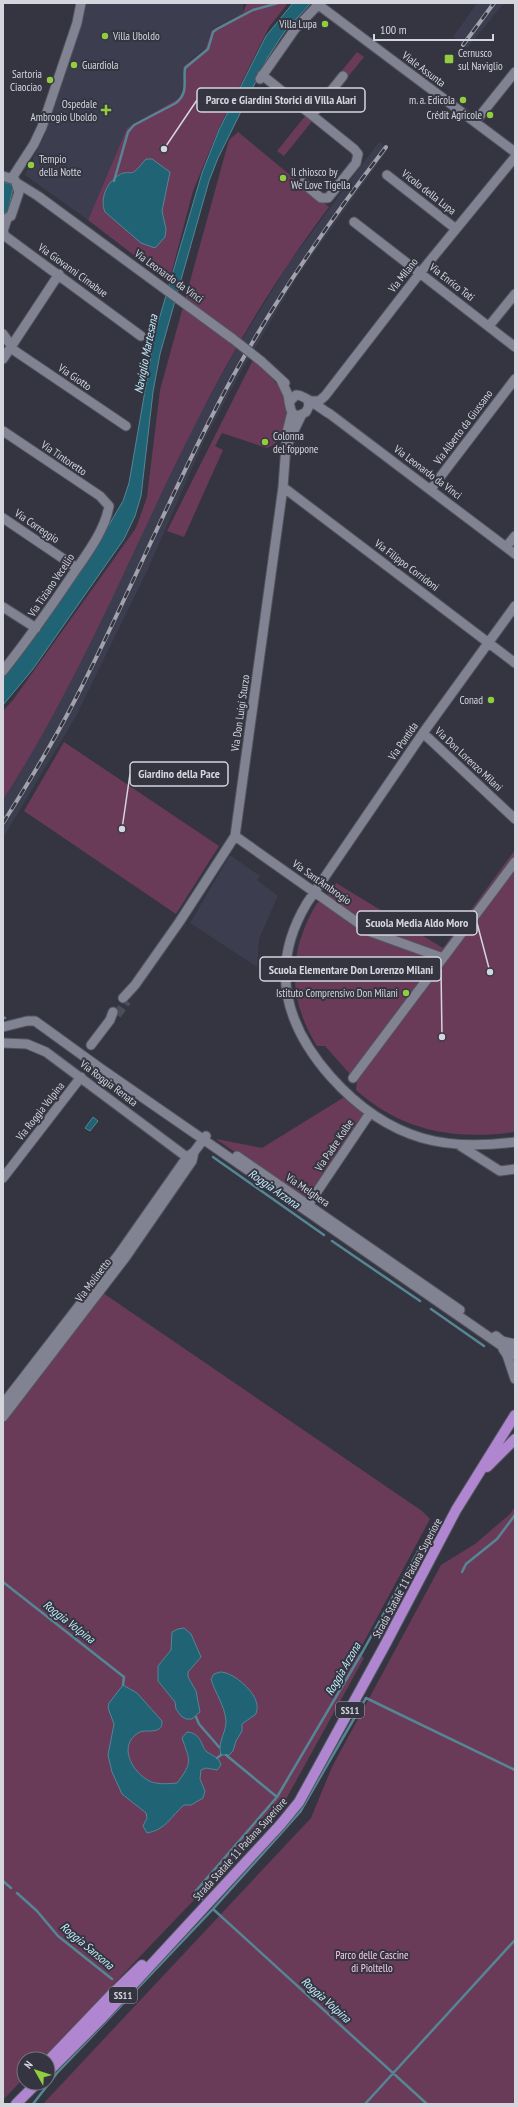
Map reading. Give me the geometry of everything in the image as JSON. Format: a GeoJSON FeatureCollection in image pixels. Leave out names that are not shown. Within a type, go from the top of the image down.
{"type":"FeatureCollection","features":[{"type":"Feature","properties":{"kind":"main road","name":"Strada Statale 11 Padana Superiore"},"geometry":{"type":"LineString","coordinates":[[56,2064],[101,2019],[281,1824],[299,1802],[472,1483],[513,1418]]}},
{"type":"Feature","properties":{"kind":"main road","name":"Strada Statale 11 Padana Superiore"},"geometry":{"type":"LineString","coordinates":[[472,1483],[515,1439]]}},
{"type":"Feature","properties":{"kind":"main road","name":"Strada Statale 11 Padana Superiore"},"geometry":{"type":"LineString","coordinates":[[56,2053],[112,1994],[196,1915]]}},
{"type":"Feature","properties":{"kind":"main road"},"geometry":{"type":"LineString","coordinates":[[16,2104],[25,2091]]}},
{"type":"Feature","properties":{"kind":"main road"},"geometry":{"type":"LineString","coordinates":[[16,2104],[29,2091]]}},
{"type":"Feature","properties":{"kind":"street"},"geometry":{"type":"LineString","coordinates":[[5,219],[12,216],[18,197],[8,178],[34,144],[42,127],[73,34],[81,3]]}},
{"type":"Feature","properties":{"kind":"street"},"geometry":{"type":"LineString","coordinates":[[303,183],[321,198],[328,198],[355,165],[358,156],[354,149],[261,77],[295,29],[318,3]]}},
{"type":"Feature","properties":{"kind":"street","name":"Viale Assunta"},"geometry":{"type":"LineString","coordinates":[[318,3],[515,152]]}},
{"type":"Feature","properties":{"kind":"street"},"geometry":{"type":"LineString","coordinates":[[475,122],[515,72]]}},
{"type":"Feature","properties":{"kind":"street"},"geometry":{"type":"LineString","coordinates":[[312,115],[343,76]]}},
{"type":"Feature","properties":{"kind":"street","name":"Via Milano"},"geometry":{"type":"LineString","coordinates":[[305,398],[315,402],[325,396],[420,273],[515,157]]}},
{"type":"Feature","properties":{"kind":"street","name":"Vicolo della Lupa"},"geometry":{"type":"LineString","coordinates":[[387,175],[456,229]]}},
{"type":"Feature","properties":{"kind":"street","name":"Via Leonardo da Vinci"},"geometry":{"type":"LineString","coordinates":[[8,178],[38,196],[197,311],[261,361],[281,380],[431,489],[515,554]]}},
{"type":"Feature","properties":{"kind":"street"},"geometry":{"type":"LineString","coordinates":[[18,197],[38,196]]}},
{"type":"Feature","properties":{"kind":"street","name":"Via Giovanni Cimabue"},"geometry":{"type":"LineString","coordinates":[[5,219],[4,234],[141,336]]}},
{"type":"Feature","properties":{"kind":"street","name":"Via Enrico Toti"},"geometry":{"type":"LineString","coordinates":[[354,222],[515,347]]}},
{"type":"Feature","properties":{"kind":"street"},"geometry":{"type":"LineString","coordinates":[[3,359],[59,274]]}},
{"type":"Feature","properties":{"kind":"street"},"geometry":{"type":"LineString","coordinates":[[489,326],[515,294]]}},
{"type":"Feature","properties":{"kind":"street"},"geometry":{"type":"LineString","coordinates":[[3,334],[11,347]]}},
{"type":"Feature","properties":{"kind":"street","name":"Via Giotto"},"geometry":{"type":"LineString","coordinates":[[11,347],[126,426]]}},
{"type":"Feature","properties":{"kind":"street","name":"Via Alberto da Giussano"},"geometry":{"type":"LineString","coordinates":[[431,489],[515,379]]}},
{"type":"Feature","properties":{"kind":"street","name":"Via Leonardo da Vinci"},"geometry":{"type":"LineString","coordinates":[[281,380],[289,402]]}},
{"type":"Feature","properties":{"kind":"street"},"geometry":{"type":"LineString","coordinates":[[285,450],[303,414],[308,408],[305,398],[294,396],[289,402],[289,408],[292,412],[303,414],[325,411]]}},
{"type":"Feature","properties":{"kind":"street","name":"Via Don Luigi Sturzo"},"geometry":{"type":"LineString","coordinates":[[125,999],[180,921],[235,836],[283,487],[286,432],[292,412]]}},
{"type":"Feature","properties":{"kind":"street","name":"Via Tintoretto"},"geometry":{"type":"LineString","coordinates":[[3,431],[100,496],[109,506]]}},
{"type":"Feature","properties":{"kind":"street","name":"Via Filippo Corridoni"},"geometry":{"type":"LineString","coordinates":[[283,487],[515,663]]}},
{"type":"Feature","properties":{"kind":"street","name":"Via Tiziano Vecellio"},"geometry":{"type":"LineString","coordinates":[[3,671],[36,628],[77,568],[100,529],[109,506]]}},
{"type":"Feature","properties":{"kind":"street","name":"Via Correggio"},"geometry":{"type":"LineString","coordinates":[[3,518],[77,568]]}},
{"type":"Feature","properties":{"kind":"street"},"geometry":{"type":"LineString","coordinates":[[506,547],[515,536]]}},
{"type":"Feature","properties":{"kind":"street","name":"Via Pontida"},"geometry":{"type":"LineString","coordinates":[[315,891],[423,732],[515,606]]}},
{"type":"Feature","properties":{"kind":"street"},"geometry":{"type":"LineString","coordinates":[[3,607],[36,628]]}},
{"type":"Feature","properties":{"kind":"street","name":"Via Don Lorenzo Milani"},"geometry":{"type":"LineString","coordinates":[[423,732],[515,819]]}},
{"type":"Feature","properties":{"kind":"street","name":"Via Sant'Ambrogio"},"geometry":{"type":"LineString","coordinates":[[235,836],[315,891],[371,932],[443,958]]}},
{"type":"Feature","properties":{"kind":"street"},"geometry":{"type":"LineString","coordinates":[[353,1078],[515,862]]}},
{"type":"Feature","properties":{"kind":"street"},"geometry":{"type":"LineString","coordinates":[[315,891],[298,920],[289,948],[286,978],[290,1007],[298,1030],[313,1056],[346,1093],[370,1113],[411,1134],[434,1141],[457,1145],[481,1146],[515,1142]]}},
{"type":"Feature","properties":{"kind":"street"},"geometry":{"type":"LineString","coordinates":[[91,1045],[113,1016]]}},
{"type":"Feature","properties":{"kind":"street","name":"Via Melghera"},"geometry":{"type":"LineString","coordinates":[[3,1027],[26,1021],[35,1022],[85,1057],[110,1069],[205,1138],[502,1341],[515,1344]]}},
{"type":"Feature","properties":{"kind":"street","name":"Via Roggia Renata"},"geometry":{"type":"LineString","coordinates":[[3,1043],[22,1043],[35,1046],[81,1077],[191,1157]]}},
{"type":"Feature","properties":{"kind":"street","name":"Via Roggia Volpina"},"geometry":{"type":"LineString","coordinates":[[3,1178],[81,1077]]}},
{"type":"Feature","properties":{"kind":"street","name":"Via Padre Kolbe"},"geometry":{"type":"LineString","coordinates":[[306,1207],[370,1113]]}},
{"type":"Feature","properties":{"kind":"street","name":"Via Molinetto"},"geometry":{"type":"LineString","coordinates":[[3,1404],[120,1254],[205,1138]]}},
{"type":"Feature","properties":{"kind":"street"},"geometry":{"type":"LineString","coordinates":[[457,1145],[500,1171],[515,1169]]}},
{"type":"Feature","properties":{"kind":"street","name":"Via Molinetto"},"geometry":{"type":"LineString","coordinates":[[3,1417],[125,1258],[191,1157]]}},
{"type":"Feature","properties":{"kind":"street","name":"Via Melghera"},"geometry":{"type":"LineString","coordinates":[[306,1207],[515,1355]]}},
{"type":"Feature","properties":{"kind":"street","name":"Via Melghera"},"geometry":{"type":"LineString","coordinates":[[499,1345],[507,1355],[515,1379]]}},
{"type":"Feature","properties":{"kind":"street"},"geometry":{"type":"LineString","coordinates":[[513,1418],[515,1408]]}},
{"type":"Feature","properties":{"kind":"shaded area","name":"Ospedale Ambrogio Uboldo"},"geometry":{"type":"Polygon","coordinates":[[[85,3],[243,3],[243,13],[212,29],[206,48],[188,62],[184,69],[184,88],[179,98],[127,128],[88,220],[25,175],[44,137],[71,58],[85,3]]]}},
{"type":"Feature","properties":{"kind":"shaded area"},"geometry":{"type":"Polygon","coordinates":[[[477,3],[504,3],[467,48],[453,37],[477,3]]]}},
{"type":"Feature","properties":{"kind":"shaded area"},"geometry":{"type":"Polygon","coordinates":[[[379,142],[388,149],[297,277],[242,370],[205,439],[148,569],[75,718],[3,838],[3,800],[22,770],[67,689],[197,420],[233,354],[289,263],[379,142]]]}},
{"type":"Feature","properties":{"kind":"shaded area"},"geometry":{"type":"Polygon","coordinates":[[[230,855],[260,876],[257,880],[278,896],[259,939],[257,967],[190,923],[230,855]]]}},
{"type":"Feature","properties":{"kind":"green space"},"geometry":{"type":"Polygon","coordinates":[[[247,3],[288,3],[269,27],[219,128],[193,191],[169,282],[88,220],[127,128],[179,98],[184,88],[184,66],[205,50],[212,30],[243,13],[247,3]]]}},
{"type":"Feature","properties":{"kind":"green space"},"geometry":{"type":"Polygon","coordinates":[[[357,52],[364,57],[284,156],[277,151],[357,52]]]}},
{"type":"Feature","properties":{"kind":"green space"},"geometry":{"type":"Polygon","coordinates":[[[238,132],[329,207],[310,232],[275,284],[211,393],[173,469],[105,613],[57,708],[31,755],[3,800],[3,711],[13,700],[136,528],[147,497],[160,390],[229,140],[238,132]]]}},
{"type":"Feature","properties":{"kind":"green space"},"geometry":{"type":"Polygon","coordinates":[[[253,360],[276,382],[286,399],[288,409],[287,420],[279,439],[267,448],[222,433],[215,446],[223,450],[184,537],[167,531],[253,360]]]}},
{"type":"Feature","properties":{"kind":"green space"},"geometry":{"type":"Polygon","coordinates":[[[64,742],[219,846],[176,914],[24,811],[64,742]]]}},
{"type":"Feature","properties":{"kind":"green space","name":"Istituto Comprensivo Don Milani"},"geometry":{"type":"Polygon","coordinates":[[[515,850],[515,1132],[471,1135],[431,1130],[411,1124],[374,1104],[356,1090],[357,1082],[325,1046],[317,1046],[307,1028],[300,1010],[296,992],[295,974],[296,957],[307,921],[317,903],[322,901],[336,883],[443,948],[515,850]]]}},
{"type":"Feature","properties":{"kind":"green space"},"geometry":{"type":"Polygon","coordinates":[[[346,1096],[366,1112],[305,1200],[216,1139],[262,1148],[346,1096]]]}},
{"type":"Feature","properties":{"kind":"green space"},"geometry":{"type":"Polygon","coordinates":[[[103,1293],[422,1511],[430,1519],[358,1653],[364,1658],[280,1810],[50,2051],[16,2051],[16,2086],[3,2100],[3,1421],[103,1293]]]}},
{"type":"Feature","properties":{"kind":"green space","name":"Parco delle Cascine di Pioltello"},"geometry":{"type":"Polygon","coordinates":[[[515,1507],[515,2104],[43,2104],[311,1818],[332,1767],[441,1565],[475,1544],[510,1514],[515,1507]]]}},
{"type":"Feature","properties":{"kind":"water"},"geometry":{"type":"Polygon","coordinates":[[[293,3],[311,3],[285,31],[268,57],[218,158],[209,181],[160,354],[153,392],[141,496],[135,516],[124,539],[33,669],[3,705],[3,678],[48,619],[86,564],[123,501],[129,483],[155,333],[202,173],[219,130],[266,36],[293,3]]]}},
{"type":"Feature","properties":{"kind":"water"},"geometry":{"type":"Polygon","coordinates":[[[146,159],[152,159],[170,172],[162,211],[166,229],[165,237],[155,248],[141,243],[105,212],[103,207],[104,195],[109,184],[123,173],[134,172],[146,159]]]}},
{"type":"Feature","properties":{"kind":"water"},"geometry":{"type":"Polygon","coordinates":[[[3,182],[11,184],[13,188],[8,211],[3,215],[3,182]]]}},
{"type":"Feature","properties":{"kind":"water"},"geometry":{"type":"Polygon","coordinates":[[[93,1117],[98,1121],[90,1131],[85,1128],[93,1117]]]}},
{"type":"Feature","properties":{"kind":"water"},"geometry":{"type":"Polygon","coordinates":[[[184,1628],[191,1634],[201,1657],[188,1672],[188,1677],[196,1691],[200,1712],[192,1719],[186,1719],[181,1716],[176,1709],[175,1702],[158,1681],[158,1666],[171,1650],[172,1632],[184,1628]]]}},
{"type":"Feature","properties":{"kind":"water"},"geometry":{"type":"Polygon","coordinates":[[[220,1672],[231,1675],[241,1682],[251,1691],[257,1705],[256,1714],[242,1724],[242,1731],[236,1741],[233,1751],[229,1755],[221,1755],[220,1746],[226,1721],[224,1710],[211,1679],[214,1674],[220,1672]]]}},
{"type":"Feature","properties":{"kind":"water"},"geometry":{"type":"Polygon","coordinates":[[[123,1685],[137,1693],[162,1721],[159,1729],[138,1733],[132,1738],[129,1744],[129,1758],[136,1770],[141,1775],[149,1781],[157,1783],[177,1783],[188,1766],[187,1752],[182,1738],[187,1732],[196,1735],[205,1750],[217,1758],[221,1765],[217,1770],[206,1768],[201,1770],[200,1779],[205,1791],[203,1798],[191,1805],[184,1805],[164,1826],[147,1833],[143,1826],[147,1818],[146,1813],[122,1794],[112,1772],[108,1755],[114,1724],[108,1708],[109,1703],[123,1685]]]}},
{"type":"Feature","properties":{"kind":"waterway"},"geometry":{"type":"LineString","coordinates":[[114,181],[128,132],[134,125],[176,103],[180,99],[183,95],[185,87],[185,68],[208,49],[213,32],[253,10],[278,3]]}},
{"type":"Feature","properties":{"kind":"waterway","name":"Roggia Arzona"},"geometry":{"type":"LineString","coordinates":[[213,1157],[324,1235]]}},
{"type":"Feature","properties":{"kind":"waterway","name":"Roggia Arzona"},"geometry":{"type":"LineString","coordinates":[[332,1241],[420,1301]]}},
{"type":"Feature","properties":{"kind":"waterway","name":"Roggia Arzona"},"geometry":{"type":"LineString","coordinates":[[431,1309],[484,1346]]}},
{"type":"Feature","properties":{"kind":"waterway"},"geometry":{"type":"LineString","coordinates":[[462,1572],[466,1564],[497,1539],[515,1515]]}},
{"type":"Feature","properties":{"kind":"waterway","name":"Roggia Arzona"},"geometry":{"type":"LineString","coordinates":[[277,1797],[363,1651],[420,1548]]}},
{"type":"Feature","properties":{"kind":"waterway","name":"Roggia Volpina"},"geometry":{"type":"LineString","coordinates":[[3,1582],[124,1677],[123,1685]]}},
{"type":"Feature","properties":{"kind":"waterway"},"geometry":{"type":"LineString","coordinates":[[33,2104],[57,2073],[213,1909],[300,1812],[366,1698],[515,1770]]}},
{"type":"Feature","properties":{"kind":"waterway"},"geometry":{"type":"LineString","coordinates":[[196,1717],[199,1724],[219,1747]]}},
{"type":"Feature","properties":{"kind":"waterway"},"geometry":{"type":"LineString","coordinates":[[217,1758],[221,1755]]}},
{"type":"Feature","properties":{"kind":"waterway","name":"Roggia Volpina"},"geometry":{"type":"LineString","coordinates":[[202,1899],[195,1892],[277,1797],[226,1755]]}},
{"type":"Feature","properties":{"kind":"waterway","name":"Roggia Sansona"},"geometry":{"type":"LineString","coordinates":[[3,1881],[11,1888]]}},
{"type":"Feature","properties":{"kind":"waterway","name":"Roggia Sansona"},"geometry":{"type":"LineString","coordinates":[[17,1893],[37,1911],[58,1936],[112,1979]]}},
{"type":"Feature","properties":{"kind":"waterway","name":"Roggia Volpina"},"geometry":{"type":"LineString","coordinates":[[213,1909],[427,2104]]}},
{"type":"Feature","properties":{"kind":"waterway"},"geometry":{"type":"LineString","coordinates":[[365,2104],[515,1940]]}},
{"type":"Feature","properties":{"kind":"tunnel"},"geometry":{"type":"LineString","coordinates":[[117,1015],[127,1001]]}},
{"type":"Feature","properties":{"kind":"railway"},"geometry":{"type":"LineString","coordinates":[[463,45],[494,3]]}},
{"type":"Feature","properties":{"kind":"railway"},"geometry":{"type":"LineString","coordinates":[[3,823],[41,761],[76,698],[111,628],[194,451],[250,346],[315,244],[386,147]]}},
{"type":"Feature","properties":{"kind":"place","name":"Villa Lupa"},"geometry":{"type":"Point","coordinates":[325,24]}},
{"type":"Feature","properties":{"kind":"place","name":"Villa Uboldo"},"geometry":{"type":"Point","coordinates":[105,36]}},
{"type":"Feature","properties":{"kind":"place","name":"Cernusco sul Naviglio"},"geometry":{"type":"Point","coordinates":[449,59]}},
{"type":"Feature","properties":{"kind":"place","name":"Guardiola"},"geometry":{"type":"Point","coordinates":[74,65]}},
{"type":"Feature","properties":{"kind":"place","name":"Sartoria Ciaociao"},"geometry":{"type":"Point","coordinates":[50,80]}},
{"type":"Feature","properties":{"kind":"place","name":"m. a. Edicola"},"geometry":{"type":"Point","coordinates":[463,100]}},
{"type":"Feature","properties":{"kind":"place","name":"Ospedale Ambrogio Uboldo"},"geometry":{"type":"Point","coordinates":[106,110]}},
{"type":"Feature","properties":{"kind":"place","name":"Crédit Agricole"},"geometry":{"type":"Point","coordinates":[490,115]}},
{"type":"Feature","properties":{"kind":"place","name":"Parco e Giardini Storici di Villa Alari"},"geometry":{"type":"Point","coordinates":[164,149]}},
{"type":"Feature","properties":{"kind":"place","name":"Tempio della Notte"},"geometry":{"type":"Point","coordinates":[31,165]}},
{"type":"Feature","properties":{"kind":"place","name":"Il chiosco by We Love Tigella"},"geometry":{"type":"Point","coordinates":[283,178]}},
{"type":"Feature","properties":{"kind":"place","name":"Colonna del foppone"},"geometry":{"type":"Point","coordinates":[265,442]}},
{"type":"Feature","properties":{"kind":"place","name":"Conad"},"geometry":{"type":"Point","coordinates":[491,700]}},
{"type":"Feature","properties":{"kind":"place","name":"Giardino della Pace"},"geometry":{"type":"Point","coordinates":[122,829]}},
{"type":"Feature","properties":{"kind":"place","name":"Scuola Media Aldo Moro"},"geometry":{"type":"Point","coordinates":[490,972]}},
{"type":"Feature","properties":{"kind":"place","name":"Istituto Comprensivo Don Milani"},"geometry":{"type":"Point","coordinates":[406,993]}},
{"type":"Feature","properties":{"kind":"place","name":"Scuola Elementare Don Lorenzo Milani"},"geometry":{"type":"Point","coordinates":[442,1037]}},
{"type":"Feature","properties":{"kind":"water label","name":"Naviglio Martesana"},"geometry":{"type":"Point","coordinates":[146,354]}}]}
